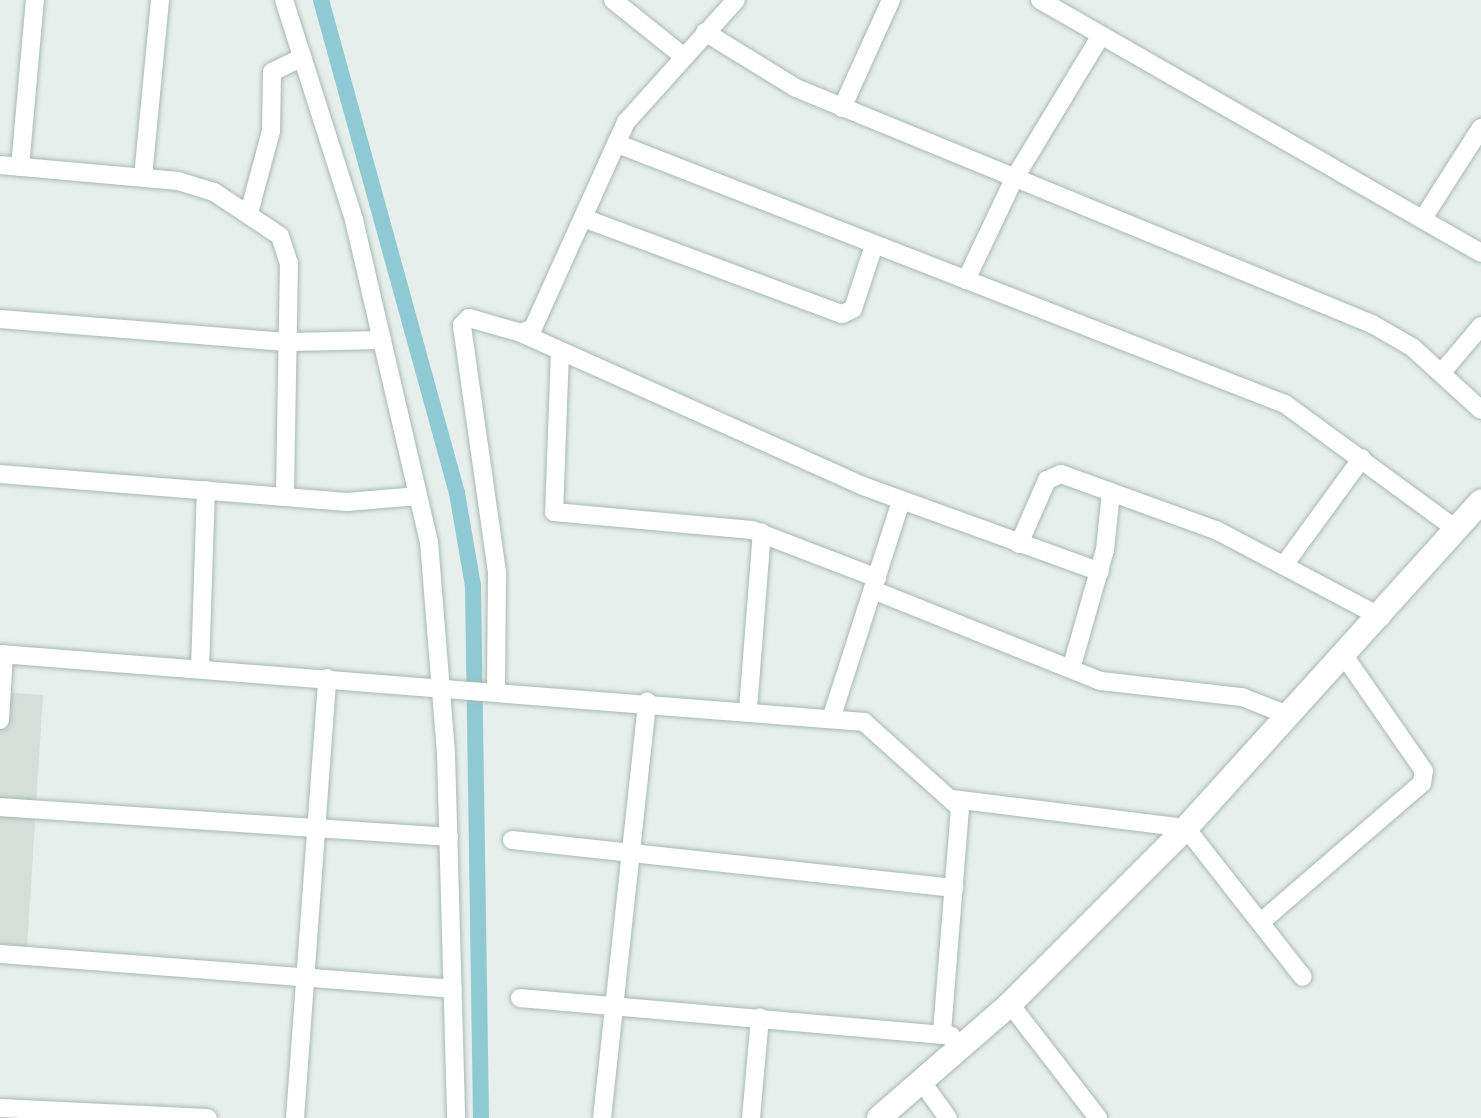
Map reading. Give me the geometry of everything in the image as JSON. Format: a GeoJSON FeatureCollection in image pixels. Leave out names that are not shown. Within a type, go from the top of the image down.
{"type":"FeatureCollection","features":[{"type":"Feature","properties":{"kind":"street"},"geometry":{"type":"LineString","coordinates":[[20,167],[35,0]]}},
{"type":"Feature","properties":{"kind":"street"},"geometry":{"type":"LineString","coordinates":[[143,177],[160,0]]}},
{"type":"Feature","properties":{"kind":"street"},"geometry":{"type":"LineString","coordinates":[[284,0],[303,57],[382,340],[418,496],[445,686],[456,1118]]}},
{"type":"Feature","properties":{"kind":"street"},"geometry":{"type":"LineString","coordinates":[[613,0],[683,56]]}},
{"type":"Feature","properties":{"kind":"street"},"geometry":{"type":"LineString","coordinates":[[521,333],[535,324],[636,108],[736,0]]}},
{"type":"Feature","properties":{"kind":"street"},"geometry":{"type":"LineString","coordinates":[[842,108],[891,0]]}},
{"type":"Feature","properties":{"kind":"street"},"geometry":{"type":"LineString","coordinates":[[1040,0],[1100,37],[1424,217],[1481,253]]}},
{"type":"Feature","properties":{"kind":"street"},"geometry":{"type":"LineString","coordinates":[[705,32],[746,62],[842,108],[1322,301],[1412,347],[1443,371],[1481,410]]}},
{"type":"Feature","properties":{"kind":"street"},"geometry":{"type":"LineString","coordinates":[[966,280],[1014,179],[1100,37]]}},
{"type":"Feature","properties":{"kind":"street"},"geometry":{"type":"LineString","coordinates":[[249,213],[271,131],[272,72],[303,57]]}},
{"type":"Feature","properties":{"kind":"street"},"geometry":{"type":"LineString","coordinates":[[1424,217],[1481,128]]}},
{"type":"Feature","properties":{"kind":"street"},"geometry":{"type":"LineString","coordinates":[[618,144],[1285,404],[1457,530]]}},
{"type":"Feature","properties":{"kind":"street"},"geometry":{"type":"LineString","coordinates":[[0,165],[143,177],[197,186],[249,213],[287,248],[289,342],[285,496]]}},
{"type":"Feature","properties":{"kind":"street"},"geometry":{"type":"LineString","coordinates":[[586,219],[842,314],[853,309],[874,245]]}},
{"type":"Feature","properties":{"kind":"street"},"geometry":{"type":"LineString","coordinates":[[493,688],[497,572],[460,332],[469,318],[521,333],[901,501],[1100,572]]}},
{"type":"Feature","properties":{"kind":"street"},"geometry":{"type":"LineString","coordinates":[[0,319],[289,342],[382,340]]}},
{"type":"Feature","properties":{"kind":"street"},"geometry":{"type":"LineString","coordinates":[[1443,371],[1481,326]]}},
{"type":"Feature","properties":{"kind":"street"},"geometry":{"type":"LineString","coordinates":[[560,351],[554,512],[762,533],[1071,669],[1142,691],[1242,697],[1290,716]]}},
{"type":"Feature","properties":{"kind":"street"},"geometry":{"type":"LineString","coordinates":[[1284,565],[1362,458]]}},
{"type":"Feature","properties":{"kind":"street"},"geometry":{"type":"LineString","coordinates":[[0,474],[347,502],[418,496]]}},
{"type":"Feature","properties":{"kind":"street"},"geometry":{"type":"LineString","coordinates":[[1019,544],[1050,475],[1111,492],[1284,565],[1381,617]]}},
{"type":"Feature","properties":{"kind":"street"},"geometry":{"type":"LineString","coordinates":[[200,669],[206,490]]}},
{"type":"Feature","properties":{"kind":"street"},"geometry":{"type":"LineString","coordinates":[[1071,669],[1100,572],[1111,492]]}},
{"type":"Feature","properties":{"kind":"street"},"geometry":{"type":"LineString","coordinates":[[832,716],[901,501]]}},
{"type":"Feature","properties":{"kind":"street"},"geometry":{"type":"LineString","coordinates":[[879,1118],[1010,1004],[1186,828],[1345,657],[1481,502]]}},
{"type":"Feature","properties":{"kind":"street"},"geometry":{"type":"LineString","coordinates":[[748,709],[762,533]]}},
{"type":"Feature","properties":{"kind":"street"},"geometry":{"type":"LineString","coordinates":[[0,720],[2,654],[493,688],[832,716],[873,727],[953,799],[960,817],[942,1032]]}},
{"type":"Feature","properties":{"kind":"street"},"geometry":{"type":"LineString","coordinates":[[1261,922],[1422,783],[1424,771],[1345,657]]}},
{"type":"Feature","properties":{"kind":"street"},"geometry":{"type":"LineString","coordinates":[[295,1118],[308,978],[327,678]]}},
{"type":"Feature","properties":{"kind":"street"},"geometry":{"type":"LineString","coordinates":[[602,1118],[617,1006],[647,701]]}},
{"type":"Feature","properties":{"kind":"street"},"geometry":{"type":"LineString","coordinates":[[953,799],[1186,828],[1303,977]]}},
{"type":"Feature","properties":{"kind":"street"},"geometry":{"type":"LineString","coordinates":[[0,807],[449,837]]}},
{"type":"Feature","properties":{"kind":"street"},"geometry":{"type":"LineString","coordinates":[[512,840],[633,857],[954,888]]}},
{"type":"Feature","properties":{"kind":"street"},"geometry":{"type":"LineString","coordinates":[[0,954],[453,989]]}},
{"type":"Feature","properties":{"kind":"street"},"geometry":{"type":"LineString","coordinates":[[520,998],[942,1032],[965,1045]]}},
{"type":"Feature","properties":{"kind":"street"},"geometry":{"type":"LineString","coordinates":[[1010,1004],[1098,1118]]}},
{"type":"Feature","properties":{"kind":"street"},"geometry":{"type":"LineString","coordinates":[[751,1118],[760,1017]]}},
{"type":"Feature","properties":{"kind":"street"},"geometry":{"type":"LineString","coordinates":[[922,1082],[948,1118]]}},
{"type":"Feature","properties":{"kind":"street"},"geometry":{"type":"LineString","coordinates":[[0,1108],[208,1118]]}},
{"type":"Feature","properties":{"kind":"shaded area"},"geometry":{"type":"Polygon","coordinates":[[[0,692],[43,695],[26,965],[0,964],[0,692]]]}},
{"type":"Feature","properties":{"kind":"waterway"},"geometry":{"type":"LineString","coordinates":[[321,0],[457,493],[473,586],[481,1118]]}}]}
